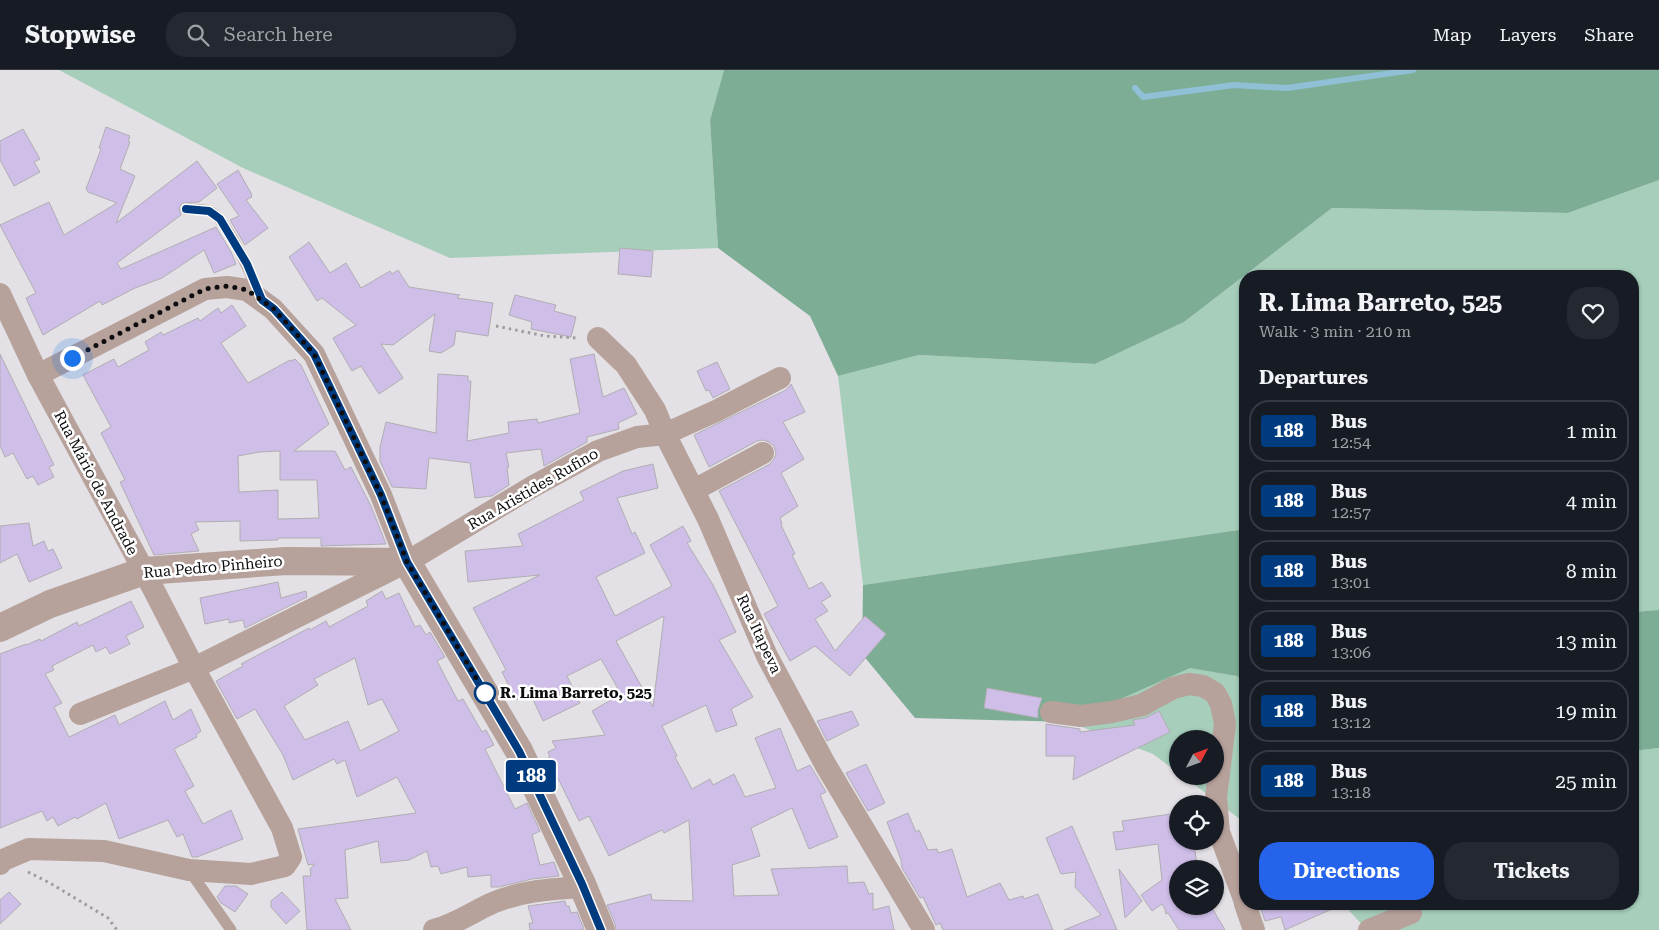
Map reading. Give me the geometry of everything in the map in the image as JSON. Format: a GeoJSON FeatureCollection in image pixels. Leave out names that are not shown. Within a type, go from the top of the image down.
{"type":"FeatureCollection","features":[{"type":"Feature","properties":{"kind":"street"},"geometry":{"type":"LineString","coordinates":[[38,375],[205,289],[227,286],[247,290],[274,309],[314,354],[381,495],[407,562],[519,751],[584,887],[601,930]]}},
{"type":"Feature","properties":{"kind":"street","name":"Rua Mário de Andrade"},"geometry":{"type":"LineString","coordinates":[[0,294],[38,375],[194,668],[282,828],[291,857],[285,866],[251,874],[189,870]]}},
{"type":"Feature","properties":{"kind":"street","name":"Rua Itapeva"},"geometry":{"type":"LineString","coordinates":[[598,338],[626,365],[655,410],[665,434],[694,490],[767,656],[825,764],[924,930]]}},
{"type":"Feature","properties":{"kind":"street","name":"Rua Aristides Rufino"},"geometry":{"type":"LineString","coordinates":[[80,714],[194,668],[407,562],[598,451],[637,437],[665,434],[716,411],[780,378]]}},
{"type":"Feature","properties":{"kind":"street"},"geometry":{"type":"LineString","coordinates":[[694,490],[763,453]]}},
{"type":"Feature","properties":{"kind":"street","name":"Rua Pedro Pinheiro"},"geometry":{"type":"LineString","coordinates":[[0,628],[50,604],[144,571],[286,561],[407,562]]}},
{"type":"Feature","properties":{"kind":"street"},"geometry":{"type":"LineString","coordinates":[[1051,712],[1082,716],[1112,712],[1142,705],[1174,688],[1189,684],[1203,686],[1215,693],[1221,704],[1226,724],[1216,797],[1219,832],[1239,887]]}},
{"type":"Feature","properties":{"kind":"street"},"geometry":{"type":"LineString","coordinates":[[2,862],[29,849],[104,852],[189,870]]}},
{"type":"Feature","properties":{"kind":"street"},"geometry":{"type":"LineString","coordinates":[[434,930],[448,926],[486,906],[509,897],[549,889],[584,887]]}},
{"type":"Feature","properties":{"kind":"street"},"geometry":{"type":"LineString","coordinates":[[1247,910],[1254,930]]}},
{"type":"Feature","properties":{"kind":"street"},"geometry":{"type":"LineString","coordinates":[[1369,930],[1411,913]]}},
{"type":"Feature","properties":{"kind":"lane"},"geometry":{"type":"LineString","coordinates":[[186,209],[209,211],[220,219],[247,264],[262,300]]}},
{"type":"Feature","properties":{"kind":"lane"},"geometry":{"type":"LineString","coordinates":[[189,870],[231,930]]}},
{"type":"Feature","properties":{"kind":"path"},"geometry":{"type":"LineString","coordinates":[[496,326],[544,336],[598,338]]}},
{"type":"Feature","properties":{"kind":"path"},"geometry":{"type":"LineString","coordinates":[[2,862],[50,883],[108,918],[118,930]]}},
{"type":"Feature","properties":{"kind":"green space"},"geometry":{"type":"Polygon","coordinates":[[[59,70],[724,70],[710,120],[718,248],[450,258],[243,168],[59,70]]]}},
{"type":"Feature","properties":{"kind":"green space"},"geometry":{"type":"Polygon","coordinates":[[[724,70],[1659,70],[1659,180],[1568,213],[1332,208],[1252,270],[1239,270],[1239,280],[1184,322],[1095,364],[919,355],[838,376],[810,316],[718,248],[710,120],[724,70]]]}},
{"type":"Feature","properties":{"kind":"green space"},"geometry":{"type":"Polygon","coordinates":[[[1659,180],[1659,610],[1639,612],[1639,270],[1252,270],[1332,208],[1568,213],[1659,180]]]}},
{"type":"Feature","properties":{"kind":"green space"},"geometry":{"type":"Polygon","coordinates":[[[1239,280],[1239,530],[863,585],[838,376],[919,355],[1095,364],[1184,322],[1239,280]]]}},
{"type":"Feature","properties":{"kind":"green space"},"geometry":{"type":"Polygon","coordinates":[[[1239,530],[1239,678],[1190,668],[1069,722],[915,718],[862,654],[863,585],[1239,530]]]}},
{"type":"Feature","properties":{"kind":"green space"},"geometry":{"type":"Polygon","coordinates":[[[1659,610],[1659,748],[1639,750],[1639,612],[1659,610]]]}},
{"type":"Feature","properties":{"kind":"green space"},"geometry":{"type":"Polygon","coordinates":[[[1190,667],[1239,677],[1239,818],[1224,807],[1224,795],[1208,795],[1195,785],[1224,785],[1224,730],[1169,730],[1169,766],[1153,754],[1069,722],[1190,667]]]}},
{"type":"Feature","properties":{"kind":"green space"},"geometry":{"type":"Polygon","coordinates":[[[1659,748],[1659,930],[1367,930],[1349,910],[1639,910],[1639,750],[1659,748]]]}},
{"type":"Feature","properties":{"kind":"building"},"geometry":{"type":"Polygon","coordinates":[[[106,127],[130,136],[128,141],[130,142],[120,169],[135,176],[116,223],[197,161],[217,188],[199,202],[182,203],[179,208],[181,215],[117,263],[121,269],[216,227],[236,264],[214,273],[204,250],[162,278],[135,288],[102,305],[100,301],[43,335],[26,298],[36,293],[0,225],[49,202],[64,235],[117,203],[88,192],[86,189],[101,149],[99,148],[106,127]]]}},
{"type":"Feature","properties":{"kind":"building"},"geometry":{"type":"Polygon","coordinates":[[[23,129],[40,159],[34,162],[40,172],[14,186],[0,160],[0,141],[23,129]]]}},
{"type":"Feature","properties":{"kind":"building"},"geometry":{"type":"Polygon","coordinates":[[[238,170],[252,195],[252,197],[246,200],[268,228],[245,245],[230,220],[239,216],[217,184],[238,170]]]}},
{"type":"Feature","properties":{"kind":"building"},"geometry":{"type":"Polygon","coordinates":[[[309,242],[330,273],[346,263],[361,288],[390,271],[392,274],[398,270],[409,287],[460,295],[457,298],[493,303],[488,336],[456,331],[454,345],[441,353],[429,351],[435,314],[393,345],[381,344],[403,378],[379,394],[361,366],[352,371],[333,338],[356,325],[322,298],[317,301],[289,257],[309,242]]]}},
{"type":"Feature","properties":{"kind":"building"},"geometry":{"type":"Polygon","coordinates":[[[620,248],[653,251],[651,277],[618,274],[620,248]]]}},
{"type":"Feature","properties":{"kind":"building"},"geometry":{"type":"Polygon","coordinates":[[[515,295],[556,305],[554,311],[576,317],[571,337],[531,329],[532,322],[509,315],[515,295]]]}},
{"type":"Feature","properties":{"kind":"building"},"geometry":{"type":"Polygon","coordinates":[[[232,305],[246,326],[221,343],[248,383],[290,360],[295,359],[301,365],[329,424],[294,451],[335,451],[345,470],[351,467],[371,506],[386,544],[321,546],[321,538],[278,538],[278,540],[240,541],[240,521],[195,522],[199,530],[191,534],[199,551],[154,555],[120,482],[125,480],[101,433],[111,427],[83,375],[114,359],[118,367],[149,350],[145,342],[161,332],[163,335],[198,318],[200,321],[218,308],[221,313],[232,305]],[[280,451],[238,456],[239,492],[278,490],[278,519],[319,518],[317,480],[280,480],[280,451]]]}},
{"type":"Feature","properties":{"kind":"building"},"geometry":{"type":"Polygon","coordinates":[[[0,354],[54,465],[49,467],[54,477],[38,485],[33,476],[27,479],[13,453],[5,457],[0,446],[0,354]]]}},
{"type":"Feature","properties":{"kind":"building"},"geometry":{"type":"Polygon","coordinates":[[[594,354],[603,397],[624,388],[637,414],[618,423],[619,429],[587,437],[587,442],[544,466],[541,449],[506,453],[509,467],[507,467],[509,485],[492,496],[475,498],[470,463],[429,458],[426,489],[392,487],[380,461],[380,447],[386,422],[436,433],[438,374],[468,376],[468,381],[471,381],[467,441],[509,433],[508,422],[537,419],[538,423],[580,413],[570,359],[594,354]]]}},
{"type":"Feature","properties":{"kind":"building"},"geometry":{"type":"Polygon","coordinates":[[[717,362],[730,389],[713,398],[709,390],[706,391],[697,371],[717,362]]]}},
{"type":"Feature","properties":{"kind":"building"},"geometry":{"type":"Polygon","coordinates":[[[791,384],[805,412],[783,422],[804,459],[781,473],[798,506],[780,518],[781,525],[795,554],[792,555],[809,589],[822,582],[831,596],[821,602],[828,611],[815,619],[835,651],[865,616],[886,634],[850,676],[815,646],[790,661],[764,614],[778,606],[719,491],[770,464],[776,454],[774,446],[763,440],[757,441],[709,467],[694,435],[786,390],[791,384]]]}},
{"type":"Feature","properties":{"kind":"building"},"geometry":{"type":"Polygon","coordinates":[[[653,464],[658,488],[617,498],[632,534],[635,532],[645,553],[596,577],[615,616],[672,586],[650,545],[683,526],[691,541],[687,543],[713,585],[736,632],[719,640],[753,697],[731,709],[737,725],[716,732],[706,705],[662,726],[677,756],[675,757],[692,789],[710,779],[713,785],[734,774],[745,797],[776,788],[755,738],[780,728],[797,771],[810,765],[826,792],[820,795],[838,837],[809,849],[792,808],[751,828],[760,856],[732,865],[734,896],[779,895],[771,869],[847,866],[848,883],[864,882],[869,894],[873,893],[873,910],[889,906],[894,930],[616,930],[607,905],[651,894],[652,900],[693,901],[689,820],[664,833],[662,830],[609,856],[589,816],[579,821],[548,758],[550,757],[548,752],[556,748],[552,741],[605,735],[592,711],[621,694],[601,659],[567,676],[580,703],[543,721],[530,693],[516,700],[502,672],[506,670],[473,608],[540,575],[468,582],[465,551],[523,546],[518,534],[584,500],[580,492],[623,471],[653,464]],[[664,616],[616,641],[653,707],[664,616]]]}},
{"type":"Feature","properties":{"kind":"building"},"geometry":{"type":"Polygon","coordinates":[[[29,523],[33,546],[44,541],[48,551],[53,549],[62,568],[29,582],[17,554],[0,563],[0,526],[29,523]]]}},
{"type":"Feature","properties":{"kind":"building"},"geometry":{"type":"Polygon","coordinates":[[[278,582],[281,598],[306,591],[307,597],[245,628],[243,620],[229,623],[229,619],[205,624],[200,598],[278,582]]]}},
{"type":"Feature","properties":{"kind":"building"},"geometry":{"type":"Polygon","coordinates":[[[382,591],[386,599],[399,593],[415,627],[420,625],[426,635],[430,632],[445,657],[437,661],[458,701],[463,699],[482,732],[486,730],[494,745],[485,749],[515,809],[527,803],[540,831],[532,835],[540,865],[554,862],[559,876],[491,887],[491,875],[468,877],[467,867],[441,874],[438,866],[431,867],[427,851],[409,860],[381,863],[378,841],[345,850],[348,898],[335,899],[351,930],[307,930],[303,876],[311,876],[310,869],[315,864],[308,865],[298,829],[416,813],[397,777],[357,797],[345,760],[337,764],[334,759],[293,780],[283,755],[255,709],[237,719],[216,681],[243,666],[241,664],[309,628],[310,630],[326,621],[329,627],[368,606],[366,601],[382,591]],[[355,658],[314,679],[318,685],[284,706],[305,740],[348,721],[360,751],[399,731],[382,699],[368,705],[355,658]]]}},
{"type":"Feature","properties":{"kind":"building"},"geometry":{"type":"Polygon","coordinates":[[[131,601],[144,627],[126,636],[130,644],[110,654],[106,647],[96,652],[93,645],[52,666],[54,670],[45,674],[62,703],[54,707],[69,737],[115,715],[119,725],[165,701],[173,720],[191,709],[201,731],[196,735],[197,737],[174,749],[194,786],[185,791],[203,824],[231,810],[243,839],[197,857],[192,857],[183,834],[177,837],[168,820],[119,839],[106,803],[77,819],[75,817],[58,826],[53,817],[47,821],[42,811],[0,828],[0,654],[40,639],[41,641],[77,622],[79,626],[131,601]]]}},
{"type":"Feature","properties":{"kind":"building"},"geometry":{"type":"Polygon","coordinates":[[[987,688],[1042,698],[1038,710],[1038,718],[984,708],[987,688]]]}},
{"type":"Feature","properties":{"kind":"building"},"geometry":{"type":"Polygon","coordinates":[[[852,711],[859,725],[827,741],[817,721],[852,711]]]}},
{"type":"Feature","properties":{"kind":"building"},"geometry":{"type":"Polygon","coordinates":[[[1159,711],[1169,732],[1073,780],[1075,756],[1046,756],[1046,724],[1080,729],[1080,732],[1135,725],[1133,720],[1145,718],[1159,711]]]}},
{"type":"Feature","properties":{"kind":"building"},"geometry":{"type":"Polygon","coordinates":[[[866,764],[885,803],[868,811],[846,773],[866,764]]]}},
{"type":"Feature","properties":{"kind":"building"},"geometry":{"type":"Polygon","coordinates":[[[908,813],[916,832],[919,830],[928,850],[937,849],[938,853],[952,849],[967,897],[1000,883],[1009,900],[1023,896],[1024,899],[1038,894],[1053,930],[943,930],[940,923],[936,925],[923,897],[920,898],[902,868],[901,860],[887,822],[908,813]]]}},
{"type":"Feature","properties":{"kind":"building"},"geometry":{"type":"Polygon","coordinates":[[[1169,814],[1169,850],[1195,850],[1196,860],[1169,860],[1169,915],[1166,914],[1162,904],[1152,911],[1141,895],[1162,880],[1158,844],[1116,850],[1113,832],[1124,831],[1122,821],[1169,814]]]}},
{"type":"Feature","properties":{"kind":"building"},"geometry":{"type":"Polygon","coordinates":[[[1072,826],[1117,930],[1064,930],[1101,915],[1075,887],[1076,872],[1061,874],[1046,838],[1072,826]]]}},
{"type":"Feature","properties":{"kind":"building"},"geometry":{"type":"Polygon","coordinates":[[[1119,869],[1142,901],[1125,918],[1119,869]]]}},
{"type":"Feature","properties":{"kind":"building"},"geometry":{"type":"Polygon","coordinates":[[[225,886],[236,886],[248,894],[235,912],[221,903],[217,897],[225,886]]]}},
{"type":"Feature","properties":{"kind":"building"},"geometry":{"type":"Polygon","coordinates":[[[9,892],[21,904],[0,924],[0,900],[9,892]]]}},
{"type":"Feature","properties":{"kind":"building"},"geometry":{"type":"Polygon","coordinates":[[[282,892],[300,911],[286,924],[271,907],[271,901],[282,892]]]}},
{"type":"Feature","properties":{"kind":"building"},"geometry":{"type":"Polygon","coordinates":[[[565,901],[571,913],[577,912],[584,929],[530,930],[529,923],[533,923],[528,906],[565,901]]]}},
{"type":"Feature","properties":{"kind":"building"},"geometry":{"type":"Polygon","coordinates":[[[1261,910],[1330,910],[1285,930],[1281,917],[1265,921],[1261,910]]]}},
{"type":"Feature","properties":{"kind":"building"},"geometry":{"type":"Polygon","coordinates":[[[1169,915],[1216,915],[1225,930],[1179,930],[1169,915]]]}},
{"type":"Feature","properties":{"kind":"waterway"},"geometry":{"type":"LineString","coordinates":[[1135,88],[1143,97],[1234,85],[1287,88],[1413,70]]}},
{"type":"Feature","properties":{"kind":"bus line","name":"188"},"geometry":{"type":"LineString","coordinates":[[186,209],[209,211],[220,219],[247,264],[262,300],[274,309],[314,354],[381,495],[407,562],[519,751],[582,884],[601,930]]}},
{"type":"Feature","properties":{"kind":"place","name":"R. Lima Barreto, 525"},"geometry":{"type":"Point","coordinates":[485,693]}},
{"type":"Feature","properties":{"kind":"route"},"geometry":{"type":"LineString","coordinates":[[72,358],[205,289],[227,286],[247,290],[274,309],[314,354],[381,495],[407,562],[485,693]]}}]}
